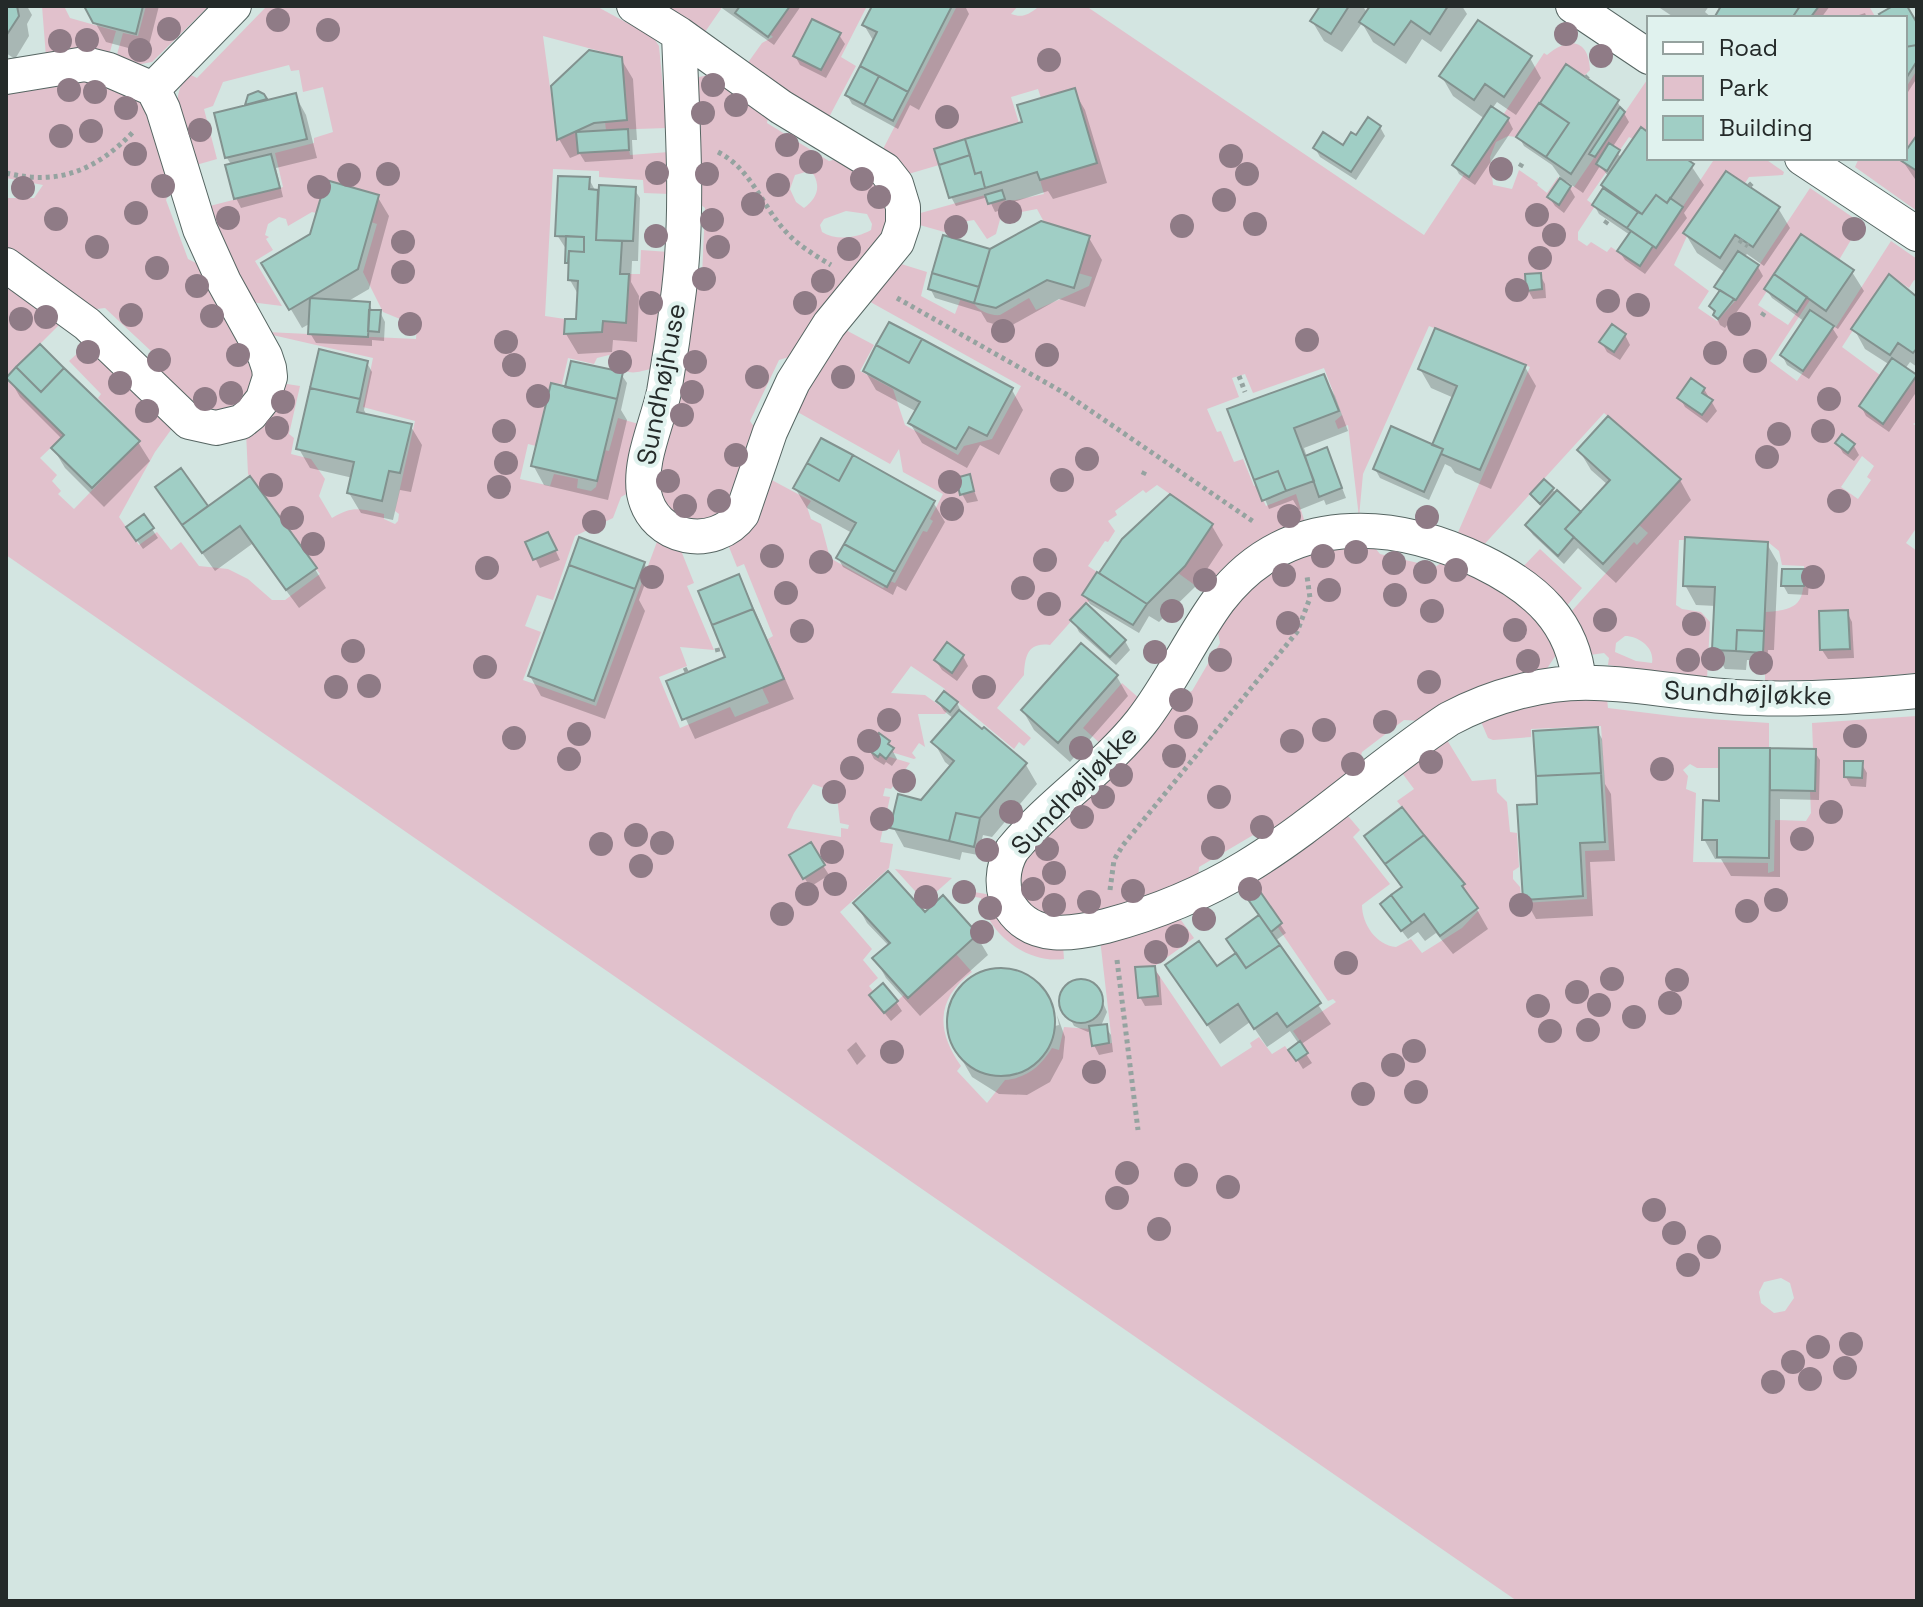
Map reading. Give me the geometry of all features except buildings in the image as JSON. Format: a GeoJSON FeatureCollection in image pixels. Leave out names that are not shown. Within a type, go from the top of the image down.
{"type":"FeatureCollection","features":[{"type":"Feature","properties":{"kind":"street"},"geometry":{"type":"LineString","coordinates":[[158,99],[234,6]]}},
{"type":"Feature","properties":{"kind":"street","name":"Sundhøjhuse"},"geometry":{"type":"LineString","coordinates":[[634,6],[679,34],[781,107],[877,164],[890,175],[903,207],[901,234],[892,250],[822,334],[793,382],[770,432],[748,504],[736,522],[720,532],[699,537],[679,534],[662,526],[645,497],[644,473],[663,393],[679,290],[683,239],[679,34]]}},
{"type":"Feature","properties":{"kind":"street"},"geometry":{"type":"LineString","coordinates":[[1573,6],[1647,56]]}},
{"type":"Feature","properties":{"kind":"street"},"geometry":{"type":"LineString","coordinates":[[6,77],[85,64],[109,70],[158,99],[200,229],[224,282],[265,356],[270,377],[263,399],[241,422],[216,428],[189,422],[87,324],[6,265]]}},
{"type":"Feature","properties":{"kind":"street"},"geometry":{"type":"LineString","coordinates":[[1805,160],[1917,234]]}},
{"type":"Feature","properties":{"kind":"street","name":"Sundhøjløkke"},"geometry":{"type":"LineString","coordinates":[[1579,683],[1574,648],[1561,624],[1518,584],[1474,558],[1423,539],[1371,530],[1337,531],[1288,546],[1260,561],[1225,593],[1140,723],[1108,759],[1017,844],[1006,861],[1006,896],[1013,911],[1026,923],[1036,929],[1057,933],[1112,924],[1177,903],[1248,866],[1435,728],[1459,714],[1522,691],[1579,683],[1766,699],[1917,691]]}},
{"type":"Feature","properties":{"kind":"path"},"geometry":{"type":"LineString","coordinates":[[6,173],[44,179],[89,167],[114,150],[149,116],[158,99]]}},
{"type":"Feature","properties":{"kind":"path"},"geometry":{"type":"LineString","coordinates":[[682,144],[711,149],[738,166],[789,236],[832,266],[1066,394],[1298,555],[1309,581],[1310,598],[1301,624],[1284,652],[1123,845],[1114,860],[1111,877],[1112,924],[1138,1130]]}},
{"type":"Feature","properties":{"kind":"path"},"geometry":{"type":"LineString","coordinates":[[1605,224],[1610,217]]}},
{"type":"Feature","properties":{"kind":"path"},"geometry":{"type":"LineString","coordinates":[[1739,240],[1748,246]]}},
{"type":"Feature","properties":{"kind":"path"},"geometry":{"type":"LineString","coordinates":[[1239,376],[1245,392]]}},
{"type":"Feature","properties":{"kind":"green space"},"geometry":{"type":"Polygon","coordinates":[[[42,6],[64,6],[70,18],[116,31],[109,55],[46,57],[42,6]]]}},
{"type":"Feature","properties":{"kind":"green space"},"geometry":{"type":"Polygon","coordinates":[[[146,6],[209,6],[152,62],[136,65],[116,58],[123,33],[138,36],[146,6]]]}},
{"type":"Feature","properties":{"kind":"green space"},"geometry":{"type":"Polygon","coordinates":[[[267,6],[596,6],[653,37],[659,46],[667,128],[606,130],[605,122],[627,120],[622,57],[543,36],[557,139],[576,131],[578,153],[629,150],[630,155],[669,152],[670,194],[644,193],[643,180],[599,177],[599,171],[553,169],[545,316],[565,319],[565,334],[601,332],[603,321],[626,322],[629,274],[640,274],[641,250],[669,252],[654,368],[628,372],[614,364],[616,357],[609,355],[597,358],[594,364],[568,358],[562,384],[551,383],[536,446],[528,444],[520,479],[550,486],[554,474],[578,479],[577,488],[591,491],[596,487],[604,450],[609,451],[618,418],[642,425],[630,492],[621,497],[613,518],[575,536],[553,600],[537,595],[525,626],[541,632],[523,680],[596,706],[658,539],[680,548],[694,583],[687,586],[714,650],[680,647],[687,666],[659,677],[680,728],[730,707],[735,717],[769,703],[762,688],[784,679],[768,639],[773,636],[744,564],[737,567],[727,542],[768,478],[811,501],[807,507],[811,519],[821,524],[830,558],[883,588],[890,581],[895,583],[923,531],[927,532],[933,521],[930,519],[943,494],[903,472],[899,449],[890,464],[794,410],[842,328],[874,345],[860,371],[893,389],[905,425],[958,455],[964,446],[992,439],[1021,386],[865,299],[898,263],[927,272],[921,296],[955,314],[961,298],[985,312],[1000,315],[1029,298],[1036,310],[1089,286],[1092,277],[1078,273],[1090,236],[1044,222],[1037,209],[1001,216],[996,234],[987,239],[974,220],[950,224],[948,233],[916,224],[917,214],[985,195],[988,204],[1044,194],[1040,180],[1097,163],[1075,89],[1041,98],[1038,89],[1011,97],[1019,123],[935,148],[939,165],[905,175],[882,151],[957,6],[1018,6],[1011,14],[1018,16],[1031,12],[1037,8],[1035,6],[1086,6],[1424,235],[1544,53],[1547,55],[1564,45],[1577,44],[1586,53],[1590,70],[1584,76],[1566,65],[1516,137],[1508,136],[1496,142],[1490,157],[1493,185],[1512,189],[1519,170],[1547,193],[1558,177],[1559,204],[1647,80],[1647,134],[1633,139],[1629,137],[1620,150],[1609,144],[1596,164],[1607,171],[1587,200],[1595,206],[1578,232],[1578,240],[1587,246],[1591,242],[1607,252],[1611,247],[1640,266],[1714,160],[1767,160],[1784,172],[1783,175],[1749,177],[1745,183],[1726,171],[1683,233],[1687,236],[1674,265],[1709,291],[1698,308],[1717,321],[1736,300],[1810,188],[1861,223],[1839,260],[1801,234],[1764,289],[1767,291],[1758,305],[1788,325],[1807,297],[1810,300],[1770,361],[1797,381],[1891,241],[1917,259],[1917,281],[1914,280],[1909,288],[1889,275],[1842,347],[1880,375],[1859,406],[1883,424],[1917,375],[1917,422],[1913,424],[1917,426],[1917,527],[1906,543],[1917,551],[1917,673],[1765,681],[1765,612],[1787,609],[1799,601],[1804,566],[1782,565],[1779,551],[1768,542],[1686,537],[1679,540],[1676,605],[1701,612],[1710,622],[1707,679],[1608,665],[1609,658],[1604,653],[1590,655],[1569,614],[1634,542],[1637,545],[1648,533],[1639,525],[1681,479],[1604,413],[1481,548],[1456,537],[1530,367],[1429,326],[1363,474],[1359,517],[1348,425],[1338,429],[1335,421],[1342,415],[1324,368],[1253,393],[1245,374],[1232,378],[1239,397],[1207,409],[1217,432],[1221,431],[1234,462],[1243,459],[1266,506],[1296,494],[1306,526],[1207,594],[1178,573],[1213,524],[1157,485],[1146,493],[1143,490],[1115,511],[1117,515],[1108,521],[1115,531],[1088,566],[1097,572],[1082,594],[1090,600],[1050,645],[1032,648],[1024,675],[997,708],[1031,738],[1024,746],[1019,742],[1014,749],[945,689],[911,666],[891,693],[925,695],[947,711],[945,714],[918,714],[925,747],[919,743],[912,753],[914,759],[891,752],[893,748],[889,741],[879,733],[867,749],[878,757],[880,754],[910,763],[891,789],[885,788],[883,796],[890,797],[886,816],[879,815],[878,822],[884,824],[880,842],[893,844],[889,868],[840,912],[872,949],[863,960],[878,978],[869,986],[873,991],[870,995],[884,1012],[905,994],[909,997],[956,954],[972,972],[960,982],[946,1004],[944,1028],[961,1066],[957,1071],[987,1103],[1005,1080],[1033,1070],[1052,1048],[1059,1050],[1064,1027],[1090,1029],[1092,1046],[1112,1043],[1100,939],[1178,916],[1194,938],[1155,966],[1135,968],[1138,997],[1158,996],[1156,971],[1221,1067],[1252,1047],[1250,1043],[1259,1037],[1272,1054],[1285,1046],[1296,1061],[1308,1053],[1293,1031],[1336,1002],[1333,999],[1328,1001],[1277,926],[1282,923],[1259,890],[1247,898],[1239,886],[1343,810],[1360,830],[1353,837],[1390,884],[1362,905],[1367,926],[1376,938],[1396,947],[1411,939],[1422,953],[1462,928],[1479,910],[1445,858],[1442,859],[1397,801],[1414,789],[1399,769],[1444,735],[1472,781],[1496,779],[1497,792],[1507,802],[1510,832],[1517,833],[1519,867],[1513,871],[1513,879],[1520,887],[1522,903],[1587,899],[1585,851],[1609,850],[1601,726],[1531,729],[1531,737],[1493,740],[1488,738],[1479,717],[1568,698],[1607,699],[1608,708],[1680,717],[1769,723],[1769,748],[1720,748],[1719,768],[1697,768],[1690,764],[1683,770],[1688,776],[1686,789],[1696,793],[1693,862],[1768,863],[1768,873],[1774,871],[1775,820],[1806,821],[1811,813],[1810,791],[1815,791],[1816,750],[1813,749],[1812,723],[1917,716],[1917,1601],[1517,1601],[6,555],[6,378],[64,435],[40,458],[57,475],[52,481],[61,491],[58,494],[74,509],[140,441],[98,398],[101,394],[69,361],[81,350],[88,357],[95,349],[173,427],[155,452],[119,517],[139,545],[157,532],[171,550],[181,542],[199,566],[228,569],[248,579],[272,600],[285,600],[320,574],[248,474],[246,432],[280,388],[287,384],[300,386],[289,434],[294,438],[291,454],[311,459],[325,479],[319,496],[332,518],[357,509],[384,514],[384,519],[395,524],[398,521],[399,514],[395,511],[415,421],[363,407],[373,358],[266,332],[416,339],[417,324],[413,320],[383,312],[363,272],[377,224],[371,222],[379,195],[326,180],[316,213],[312,212],[288,226],[286,219],[279,217],[268,224],[265,235],[269,237],[266,239],[273,250],[255,261],[282,306],[249,302],[206,207],[283,187],[275,153],[314,143],[314,138],[333,132],[323,87],[303,92],[299,70],[291,71],[289,65],[223,82],[213,106],[204,109],[217,159],[196,165],[179,118],[178,95],[189,74],[197,78],[267,6]],[[1692,378],[1678,398],[1702,415],[1713,400],[1702,393],[1705,387],[1692,378]],[[1862,456],[1841,487],[1858,499],[1871,480],[1867,477],[1874,466],[1862,456]],[[1625,636],[1616,643],[1615,652],[1636,661],[1652,663],[1648,648],[1640,641],[1625,636]],[[813,784],[787,828],[841,837],[841,828],[848,829],[849,825],[840,823],[836,788],[826,789],[813,784]],[[1781,1278],[1764,1282],[1759,1292],[1761,1303],[1774,1313],[1785,1311],[1794,1298],[1790,1283],[1781,1278]]]}},
{"type":"Feature","properties":{"kind":"green space"},"geometry":{"type":"Polygon","coordinates":[[[667,6],[723,6],[705,32],[667,6]]]}},
{"type":"Feature","properties":{"kind":"green space"},"geometry":{"type":"Polygon","coordinates":[[[790,6],[867,6],[841,57],[856,66],[827,121],[747,64],[762,43],[773,37],[770,34],[790,6]],[[813,19],[793,56],[820,70],[840,34],[813,19]]]}},
{"type":"Feature","properties":{"kind":"green space"},"geometry":{"type":"Polygon","coordinates":[[[1819,6],[1869,6],[1875,16],[1812,16],[1819,6]]]}},
{"type":"Feature","properties":{"kind":"green space"},"geometry":{"type":"Polygon","coordinates":[[[1917,70],[1917,211],[1855,167],[1858,160],[1907,160],[1907,86],[1917,70]]]}},
{"type":"Feature","properties":{"kind":"green space"},"geometry":{"type":"Polygon","coordinates":[[[715,74],[769,112],[767,123],[829,161],[841,158],[887,192],[888,230],[792,356],[779,360],[750,421],[757,431],[730,509],[705,523],[672,516],[655,484],[691,282],[702,276],[705,208],[695,200],[694,82],[699,77],[715,74]],[[809,171],[795,175],[790,189],[796,202],[804,208],[812,201],[817,189],[814,175],[809,171]],[[846,211],[824,219],[820,225],[822,232],[834,237],[846,237],[871,230],[872,224],[867,214],[846,211]]]}},
{"type":"Feature","properties":{"kind":"green space"},"geometry":{"type":"Polygon","coordinates":[[[82,76],[134,96],[143,106],[171,187],[166,200],[188,259],[200,265],[253,358],[254,384],[232,410],[199,413],[150,367],[151,351],[105,308],[89,310],[6,249],[6,198],[34,198],[43,185],[6,178],[6,92],[82,76]]]}},
{"type":"Feature","properties":{"kind":"green space"},"geometry":{"type":"Polygon","coordinates":[[[6,278],[63,321],[6,378],[6,278]]]}},
{"type":"Feature","properties":{"kind":"green space"},"geometry":{"type":"Polygon","coordinates":[[[1371,543],[1380,554],[1435,567],[1446,560],[1458,564],[1537,615],[1558,652],[1544,673],[1421,721],[1404,720],[1362,752],[1358,767],[1267,837],[1255,834],[1199,867],[1198,879],[1155,897],[1066,919],[1032,910],[1019,887],[1021,863],[1173,698],[1192,691],[1220,643],[1217,627],[1240,595],[1298,555],[1371,543]]]}},
{"type":"Feature","properties":{"kind":"green space"},"geometry":{"type":"Polygon","coordinates":[[[1540,549],[1582,588],[1564,609],[1520,570],[1540,549]]]}},
{"type":"Feature","properties":{"kind":"green space"},"geometry":{"type":"Polygon","coordinates":[[[1122,683],[1141,700],[1102,745],[1083,728],[1122,683]]]}},
{"type":"Feature","properties":{"kind":"green space"},"geometry":{"type":"Polygon","coordinates":[[[895,869],[952,878],[925,902],[895,869]]]}},
{"type":"Feature","properties":{"kind":"green space"},"geometry":{"type":"Polygon","coordinates":[[[956,889],[992,895],[1063,946],[1064,959],[1036,957],[1011,944],[992,923],[981,898],[958,894],[956,889]]]}}]}
